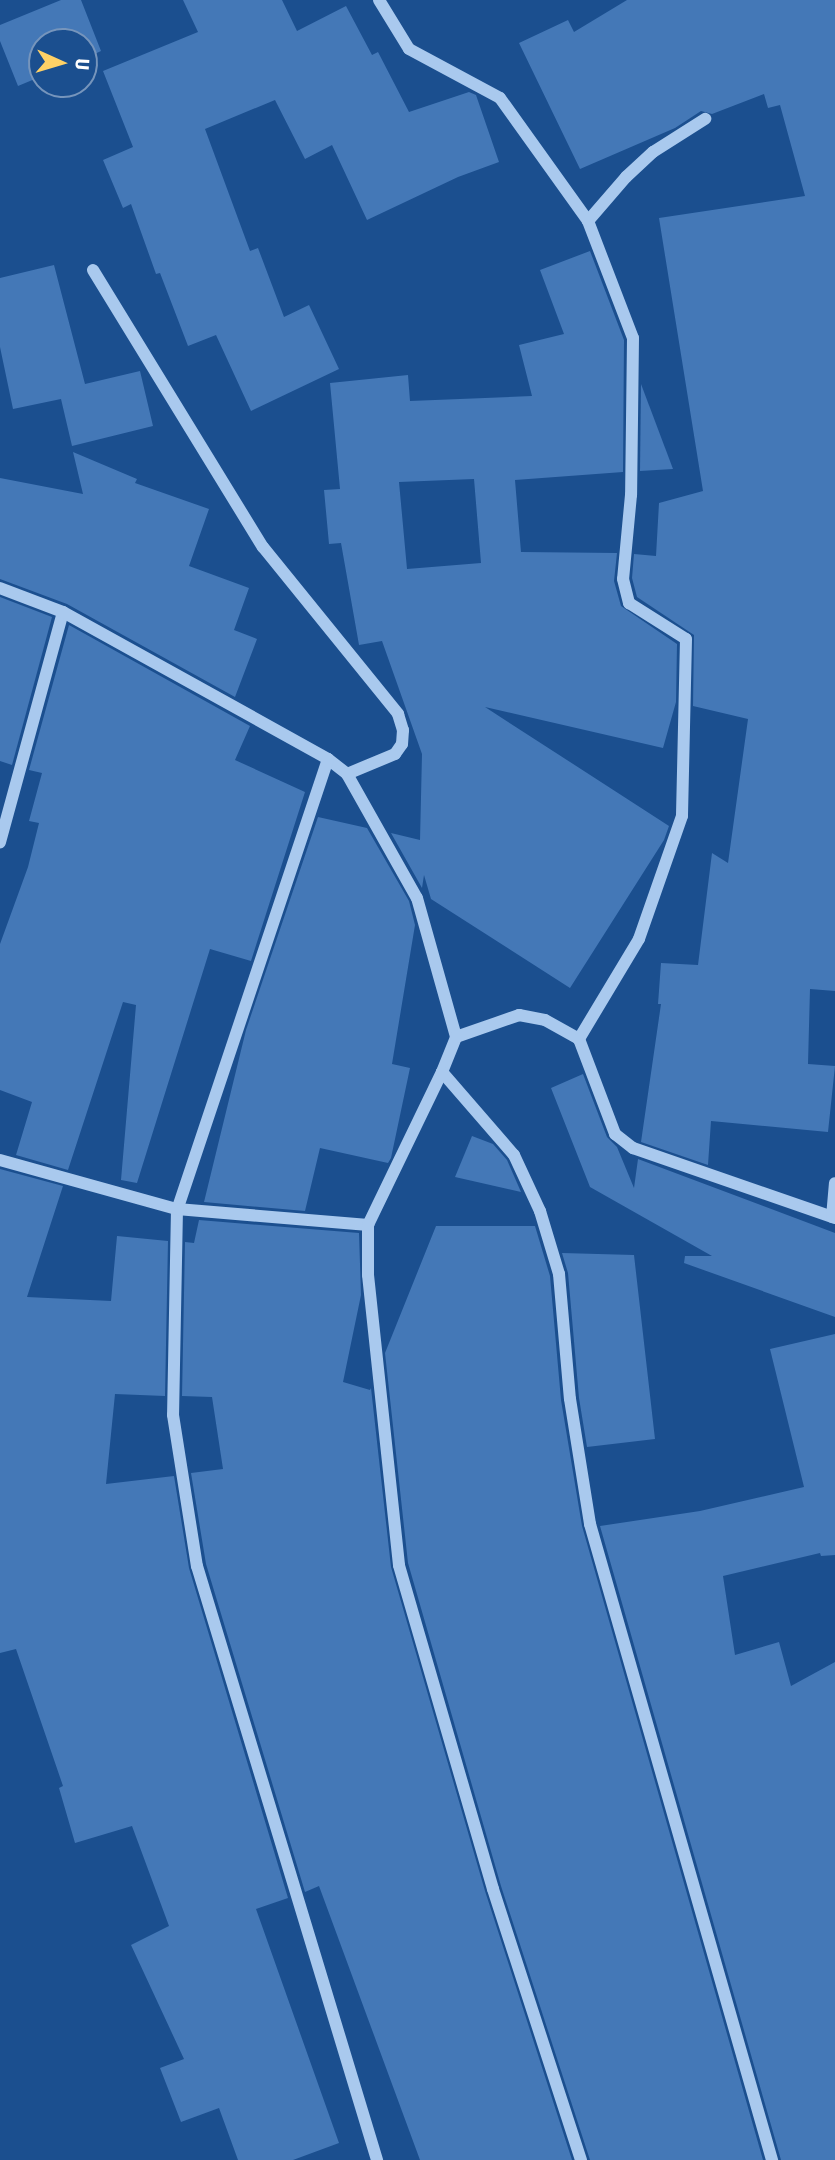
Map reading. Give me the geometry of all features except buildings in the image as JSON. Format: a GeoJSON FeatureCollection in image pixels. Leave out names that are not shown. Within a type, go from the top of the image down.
{"type":"FeatureCollection","features":[{"type":"Feature","properties":{"kind":"street"},"geometry":{"type":"LineString","coordinates":[[379,0],[409,49],[500,98],[588,221],[633,338],[631,495],[624,579],[629,603],[686,639],[682,816],[639,939],[579,1039]]}},
{"type":"Feature","properties":{"kind":"street"},"geometry":{"type":"LineString","coordinates":[[588,221],[626,177],[653,152],[705,119]]}},
{"type":"Feature","properties":{"kind":"street"},"geometry":{"type":"LineString","coordinates":[[93,270],[263,547],[398,714],[403,730],[402,744],[395,754],[353,771]]}},
{"type":"Feature","properties":{"kind":"street"},"geometry":{"type":"LineString","coordinates":[[0,588],[63,612],[353,771],[418,898],[456,1038],[368,1225],[368,1275],[399,1565],[493,1889],[581,2160]]}},
{"type":"Feature","properties":{"kind":"street"},"geometry":{"type":"LineString","coordinates":[[0,840],[63,612]]}},
{"type":"Feature","properties":{"kind":"street"},"geometry":{"type":"LineString","coordinates":[[328,759],[177,1209],[173,1415],[197,1566],[377,2160]]}},
{"type":"Feature","properties":{"kind":"street"},"geometry":{"type":"LineString","coordinates":[[456,1038],[519,1016],[545,1020],[579,1039],[615,1134],[633,1148],[833,1218],[835,1183]]}},
{"type":"Feature","properties":{"kind":"street"},"geometry":{"type":"LineString","coordinates":[[442,1072],[514,1155],[544,1224],[559,1274],[570,1399],[590,1524],[772,2160]]}},
{"type":"Feature","properties":{"kind":"street"},"geometry":{"type":"LineString","coordinates":[[0,1160],[177,1209],[368,1225]]}}]}
